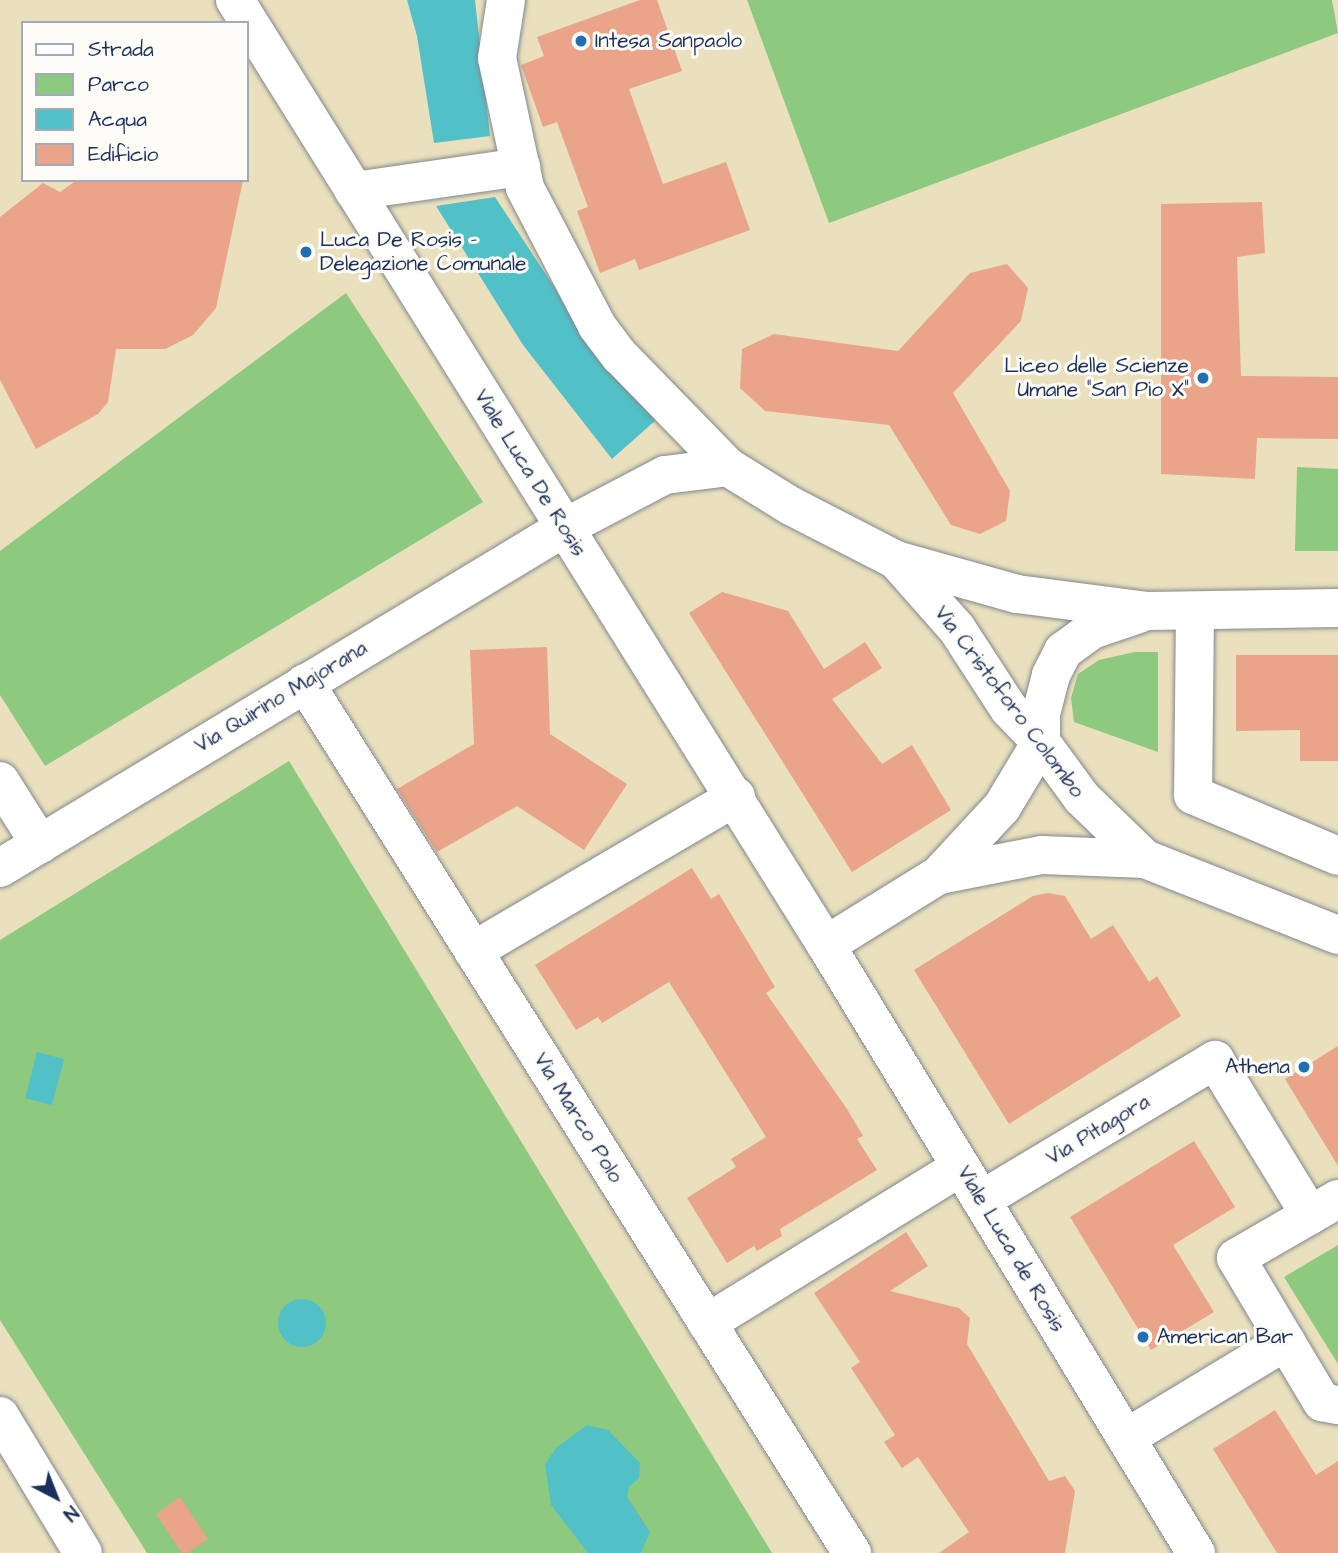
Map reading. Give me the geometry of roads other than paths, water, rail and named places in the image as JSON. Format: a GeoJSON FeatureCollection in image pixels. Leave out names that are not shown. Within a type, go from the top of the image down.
{"type":"FeatureCollection","features":[{"type":"Feature","properties":{"kind":"street","name":"Viale Luca De Rosis"},"geometry":{"type":"LineString","coordinates":[[235,0],[564,528],[736,797],[826,945]]}},
{"type":"Feature","properties":{"kind":"street","name":"Via Cristoforo Colombo"},"geometry":{"type":"LineString","coordinates":[[506,0],[497,58],[525,188],[597,326],[620,356],[728,467],[790,506],[896,559],[957,629],[1009,709],[1041,742],[1082,798],[1145,859],[1338,935]]}},
{"type":"Feature","properties":{"kind":"street"},"geometry":{"type":"LineString","coordinates":[[354,191],[521,167]]}},
{"type":"Feature","properties":{"kind":"street","name":"Via Quirino Majorana"},"geometry":{"type":"LineString","coordinates":[[0,868],[564,528],[665,475],[728,467]]}},
{"type":"Feature","properties":{"kind":"street"},"geometry":{"type":"LineString","coordinates":[[896,559],[1017,594],[1148,611],[1338,607]]}},
{"type":"Feature","properties":{"kind":"street"},"geometry":{"type":"LineString","coordinates":[[826,945],[939,875],[1002,807],[1041,742],[1041,714],[1051,675],[1063,651],[1092,630],[1148,611]]}},
{"type":"Feature","properties":{"kind":"street"},"geometry":{"type":"LineString","coordinates":[[1195,611],[1193,795],[1338,856]]}},
{"type":"Feature","properties":{"kind":"street","name":"Via Marco Polo"},"geometry":{"type":"LineString","coordinates":[[305,683],[852,1553]]}},
{"type":"Feature","properties":{"kind":"street"},"geometry":{"type":"LineString","coordinates":[[0,781],[40,844]]}},
{"type":"Feature","properties":{"kind":"street"},"geometry":{"type":"LineString","coordinates":[[473,951],[736,797]]}},
{"type":"Feature","properties":{"kind":"street"},"geometry":{"type":"LineString","coordinates":[[939,875],[1042,855],[1145,859]]}},
{"type":"Feature","properties":{"kind":"street","name":"Viale Luca de Rosis"},"geometry":{"type":"LineString","coordinates":[[826,945],[1196,1553]]}},
{"type":"Feature","properties":{"kind":"street","name":"Via Pitagora"},"geometry":{"type":"LineString","coordinates":[[981,1200],[1215,1060],[1324,1207]]}},
{"type":"Feature","properties":{"kind":"street"},"geometry":{"type":"LineString","coordinates":[[707,1323],[961,1167]]}},
{"type":"Feature","properties":{"kind":"street"},"geometry":{"type":"LineString","coordinates":[[1324,1207],[1236,1258],[1322,1402],[1338,1405]]}},
{"type":"Feature","properties":{"kind":"street"},"geometry":{"type":"LineString","coordinates":[[1126,1438],[1286,1341]]}},
{"type":"Feature","properties":{"kind":"street"},"geometry":{"type":"LineString","coordinates":[[0,1416],[83,1553]]}},
{"type":"Feature","properties":{"kind":"water"},"geometry":{"type":"Polygon","coordinates":[[[407,0],[475,0],[490,136],[434,143],[417,36],[407,0]]]}},
{"type":"Feature","properties":{"kind":"water"},"geometry":{"type":"Polygon","coordinates":[[[495,197],[608,369],[657,419],[612,459],[523,345],[436,206],[495,197]]]}},
{"type":"Feature","properties":{"kind":"water"},"geometry":{"type":"Polygon","coordinates":[[[37,1052],[64,1059],[52,1105],[25,1098],[37,1052]]]}},
{"type":"Feature","properties":{"kind":"water"},"geometry":{"type":"Polygon","coordinates":[[[302,1299],[319,1306],[326,1323],[319,1340],[302,1347],[285,1340],[278,1323],[285,1306],[302,1299]]]}},
{"type":"Feature","properties":{"kind":"water"},"geometry":{"type":"Polygon","coordinates":[[[587,1425],[608,1430],[640,1463],[639,1478],[629,1487],[627,1497],[650,1532],[641,1553],[588,1553],[551,1505],[545,1464],[556,1448],[587,1425]]]}},
{"type":"Feature","properties":{"kind":"place","name":"Intesa Sanpaolo"},"geometry":{"type":"Point","coordinates":[581,41]}},
{"type":"Feature","properties":{"kind":"place","name":"Luca De Rosis - Delegazione Comunale"},"geometry":{"type":"Point","coordinates":[306,252]}},
{"type":"Feature","properties":{"kind":"place","name":"Liceo delle Scienze Umane \"San Pio X\""},"geometry":{"type":"Point","coordinates":[1203,378]}},
{"type":"Feature","properties":{"kind":"place","name":"Athena"},"geometry":{"type":"Point","coordinates":[1304,1067]}},
{"type":"Feature","properties":{"kind":"place","name":"American Bar"},"geometry":{"type":"Point","coordinates":[1143,1337]}}]}
